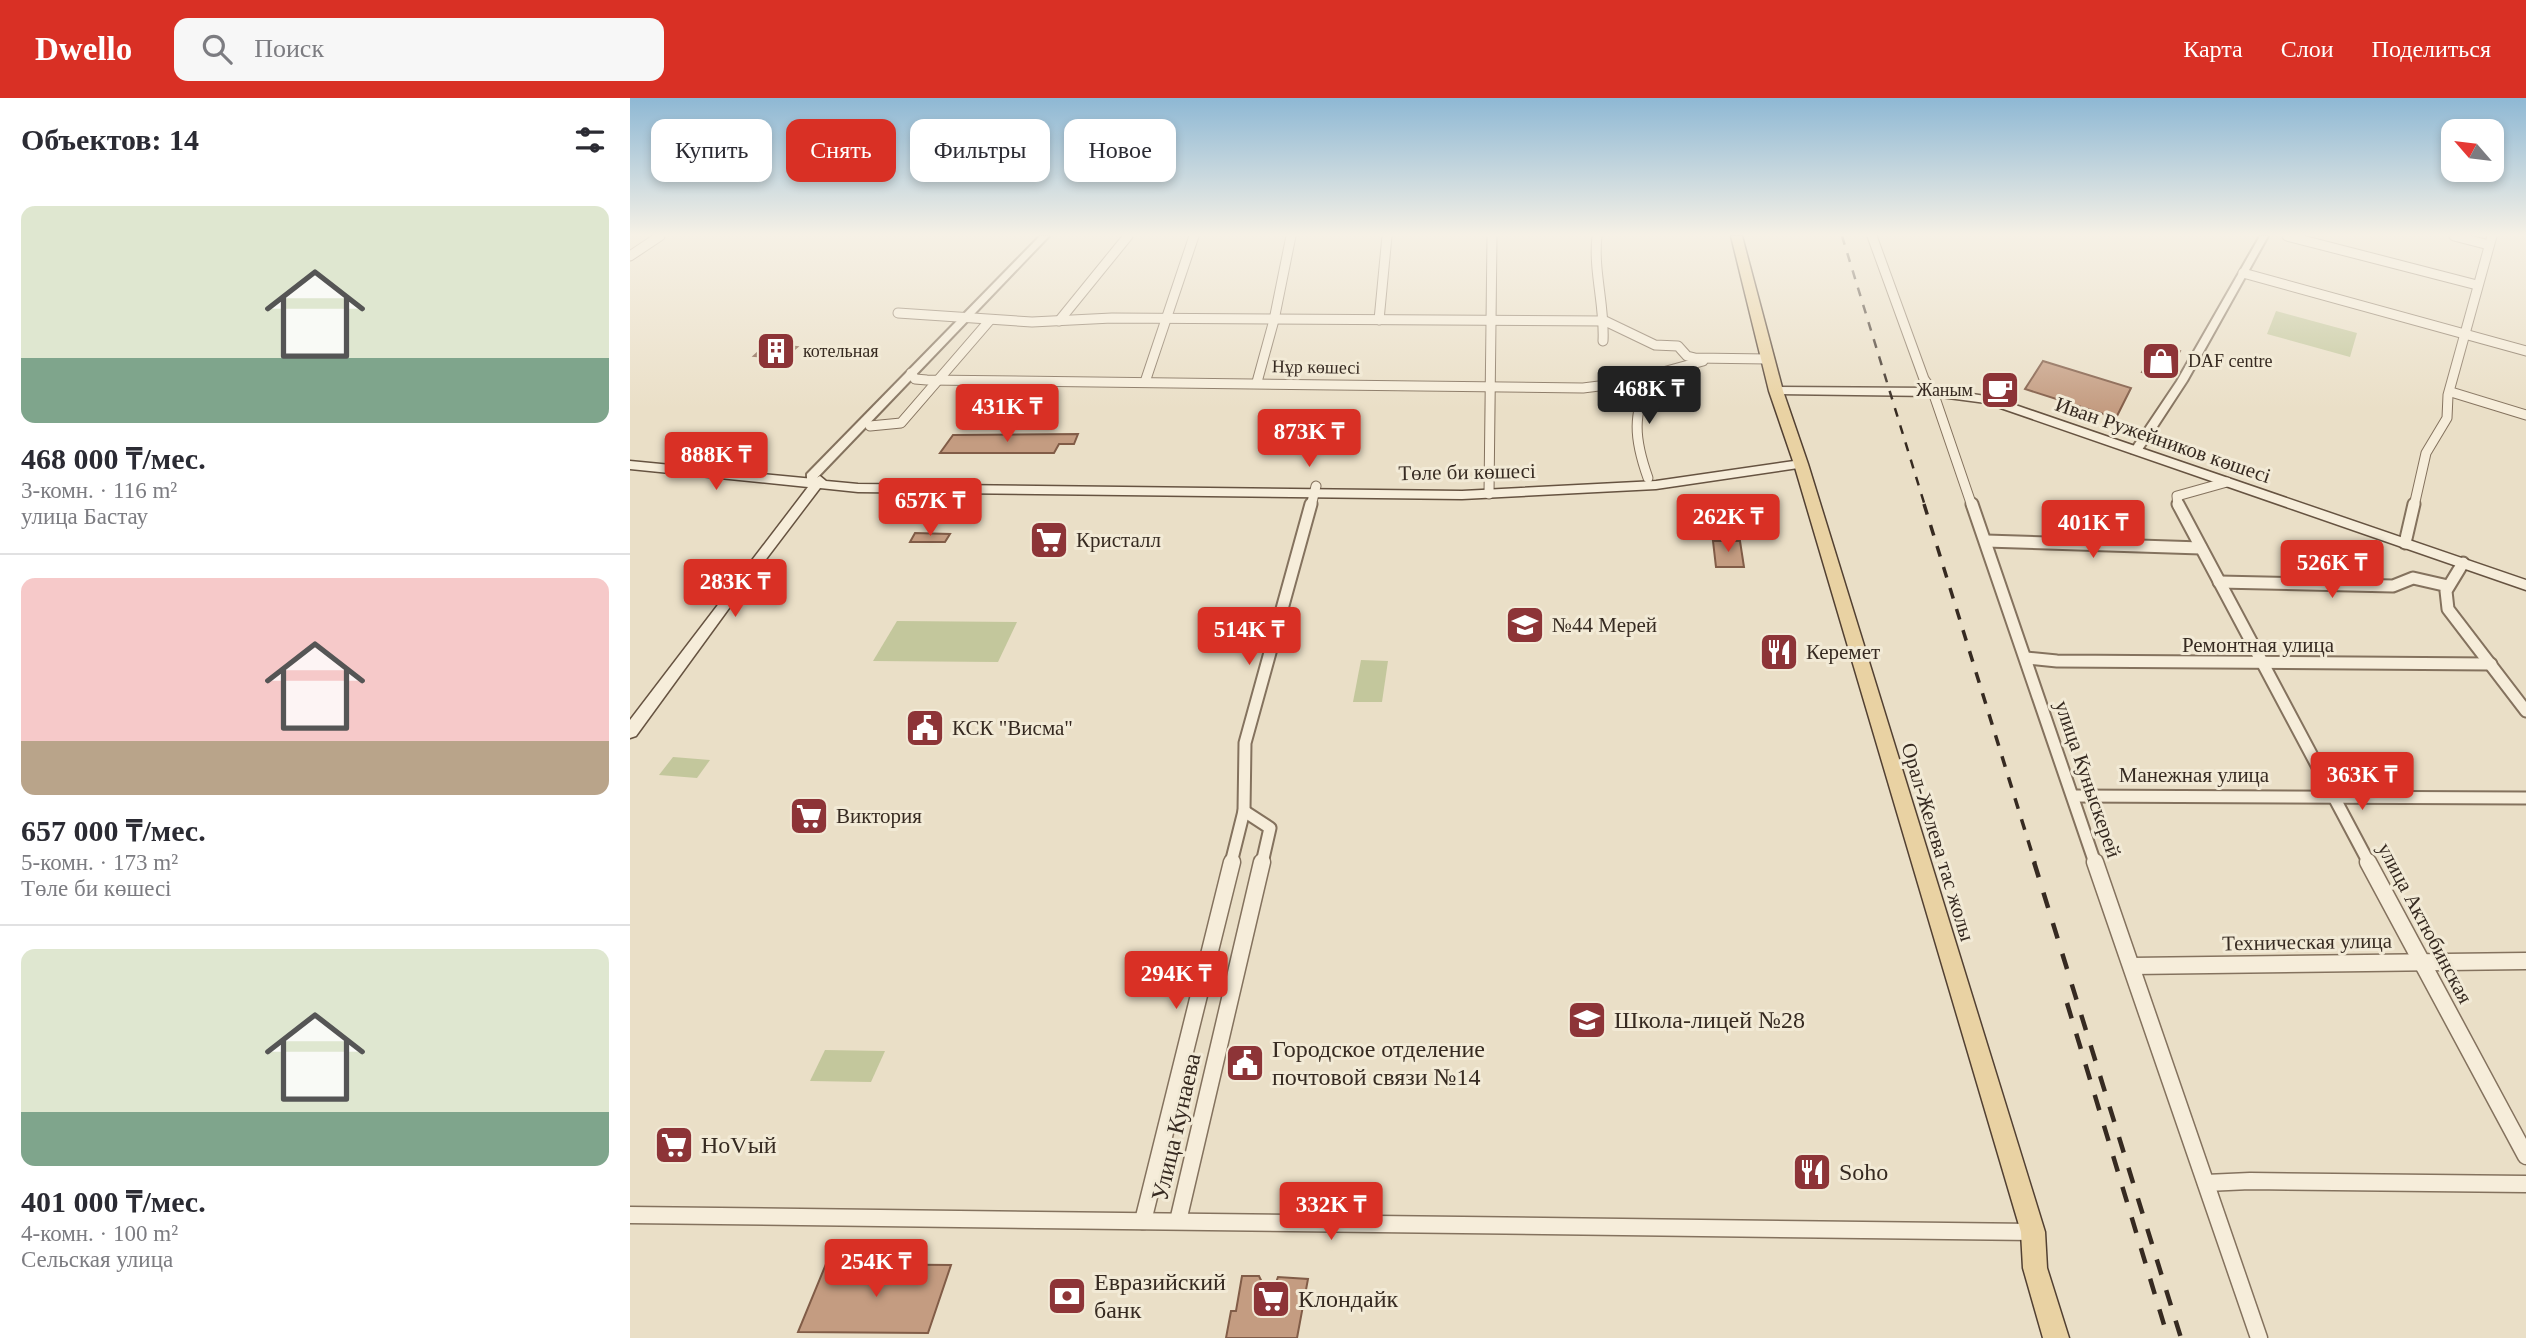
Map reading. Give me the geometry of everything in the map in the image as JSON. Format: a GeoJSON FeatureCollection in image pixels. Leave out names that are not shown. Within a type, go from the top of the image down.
{"type":"FeatureCollection","features":[{"type":"Feature","properties":{"kind":"main road","name":"Орал-Желева тас жолы"},"geometry":{"type":"LineString","coordinates":[[1751,294],[1776,390],[2033,1232],[2035,1268],[2056,1338]]}},
{"type":"Feature","properties":{"kind":"main road","name":"Иван Ружейников көшесі"},"geometry":{"type":"LineString","coordinates":[[1776,390],[1934,392],[1988,400],[2526,585]]}},
{"type":"Feature","properties":{"kind":"main road","name":"Төле би көшесі"},"geometry":{"type":"LineString","coordinates":[[630,458],[858,488],[1489,491],[1656,485],[1799,460]]}},
{"type":"Feature","properties":{"kind":"main road","name":"Төле би көшесі"},"geometry":{"type":"LineString","coordinates":[[1489,491],[1648,478],[1799,460]]}},
{"type":"Feature","properties":{"kind":"main road","name":"Төле би көшесі"},"geometry":{"type":"LineString","coordinates":[[630,465],[813,481]]}},
{"type":"Feature","properties":{"kind":"main road"},"geometry":{"type":"LineString","coordinates":[[630,714],[759,541],[813,481]]}},
{"type":"Feature","properties":{"kind":"main road"},"geometry":{"type":"LineString","coordinates":[[630,733],[813,481]]}},
{"type":"Feature","properties":{"kind":"street"},"geometry":{"type":"LineString","coordinates":[[813,481],[870,426],[988,294]]}},
{"type":"Feature","properties":{"kind":"street"},"geometry":{"type":"LineString","coordinates":[[964,318],[990,294]]}},
{"type":"Feature","properties":{"kind":"street"},"geometry":{"type":"LineString","coordinates":[[1059,321],[1081,294]]}},
{"type":"Feature","properties":{"kind":"street"},"geometry":{"type":"LineString","coordinates":[[1145,382],[1176,294]]}},
{"type":"Feature","properties":{"kind":"street"},"geometry":{"type":"LineString","coordinates":[[1257,382],[1279,294]]}},
{"type":"Feature","properties":{"kind":"street"},"geometry":{"type":"LineString","coordinates":[[1379,320],[1381,294]]}},
{"type":"Feature","properties":{"kind":"street"},"geometry":{"type":"LineString","coordinates":[[1489,491],[1490,294]]}},
{"type":"Feature","properties":{"kind":"street"},"geometry":{"type":"LineString","coordinates":[[1600,294],[1605,321],[1603,341]]}},
{"type":"Feature","properties":{"kind":"street","name":"улица Куныскерей"},"geometry":{"type":"LineString","coordinates":[[1893,294],[1924,379],[1934,392],[2259,1338]]}},
{"type":"Feature","properties":{"kind":"street"},"geometry":{"type":"LineString","coordinates":[[2136,451],[2182,381],[2231,294]]}},
{"type":"Feature","properties":{"kind":"street"},"geometry":{"type":"LineString","coordinates":[[2319,294],[2526,351]]}},
{"type":"Feature","properties":{"kind":"street"},"geometry":{"type":"LineString","coordinates":[[2405,543],[2426,453],[2447,418],[2475,294]]}},
{"type":"Feature","properties":{"kind":"street"},"geometry":{"type":"LineString","coordinates":[[898,313],[990,320],[1059,321],[1168,318],[1605,321],[1655,345],[1678,346],[1687,356],[1768,359]]}},
{"type":"Feature","properties":{"kind":"street"},"geometry":{"type":"LineString","coordinates":[[870,426],[901,423],[990,320]]}},
{"type":"Feature","properties":{"kind":"street","name":"Нұр көшесі"},"geometry":{"type":"LineString","coordinates":[[913,376],[939,380],[1583,388],[1623,383],[1648,374],[1720,357]]}},
{"type":"Feature","properties":{"kind":"street"},"geometry":{"type":"LineString","coordinates":[[1648,374],[1634,416],[1633,429],[1648,478]]}},
{"type":"Feature","properties":{"kind":"street"},"geometry":{"type":"LineString","coordinates":[[813,481],[913,376]]}},
{"type":"Feature","properties":{"kind":"street"},"geometry":{"type":"LineString","coordinates":[[2451,392],[2526,415]]}},
{"type":"Feature","properties":{"kind":"street","name":"улица Актюбинская"},"geometry":{"type":"LineString","coordinates":[[2227,482],[2177,496],[2178,508],[2526,1156]]}},
{"type":"Feature","properties":{"kind":"street","name":"Улица Кунаева"},"geometry":{"type":"LineString","coordinates":[[1143,1221],[1244,811],[1245,743],[1315,490]]}},
{"type":"Feature","properties":{"kind":"street"},"geometry":{"type":"LineString","coordinates":[[1986,541],[2201,548]]}},
{"type":"Feature","properties":{"kind":"street"},"geometry":{"type":"LineString","coordinates":[[2463,563],[2446,590],[2448,609],[2526,711]]}},
{"type":"Feature","properties":{"kind":"street"},"geometry":{"type":"LineString","coordinates":[[2219,582],[2393,586],[2413,578],[2448,586]]}},
{"type":"Feature","properties":{"kind":"street","name":"Ремонтная улица"},"geometry":{"type":"LineString","coordinates":[[2026,658],[2263,665],[2491,664]]}},
{"type":"Feature","properties":{"kind":"street","name":"Манежная улица"},"geometry":{"type":"LineString","coordinates":[[2073,796],[2526,798]]}},
{"type":"Feature","properties":{"kind":"street","name":"Улица Кунаева"},"geometry":{"type":"LineString","coordinates":[[1178,1221],[1270,828],[1244,811]]}},
{"type":"Feature","properties":{"kind":"street","name":"Техническая улица"},"geometry":{"type":"LineString","coordinates":[[2132,966],[2526,961]]}},
{"type":"Feature","properties":{"kind":"street"},"geometry":{"type":"LineString","coordinates":[[2206,1183],[2250,1181],[2526,1184]]}},
{"type":"Feature","properties":{"kind":"street"},"geometry":{"type":"LineString","coordinates":[[630,1215],[2033,1232]]}},
{"type":"Feature","properties":{"kind":"green space"},"geometry":{"type":"Polygon","coordinates":[[[2276,311],[2357,333],[2350,357],[2267,334],[2276,311]]]}},
{"type":"Feature","properties":{"kind":"green space"},"geometry":{"type":"Polygon","coordinates":[[[897,621],[1017,622],[998,662],[873,661],[897,621]]]}},
{"type":"Feature","properties":{"kind":"green space"},"geometry":{"type":"Polygon","coordinates":[[[1361,660],[1388,661],[1382,702],[1353,702],[1361,660]]]}},
{"type":"Feature","properties":{"kind":"green space"},"geometry":{"type":"Polygon","coordinates":[[[673,757],[710,760],[697,778],[659,775],[673,757]]]}},
{"type":"Feature","properties":{"kind":"green space"},"geometry":{"type":"Polygon","coordinates":[[[825,1050],[885,1051],[871,1082],[810,1081],[825,1050]]]}},
{"type":"Feature","properties":{"kind":"building","name":"котельная"},"geometry":{"type":"Polygon","coordinates":[[[767,344],[797,347],[784,358],[754,356],[767,344]]]}},
{"type":"Feature","properties":{"kind":"building","name":"DAF centre"},"geometry":{"type":"Polygon","coordinates":[[[2158,344],[2180,351],[2164,378],[2142,372],[2158,344]]]}},
{"type":"Feature","properties":{"kind":"building"},"geometry":{"type":"Polygon","coordinates":[[[2043,361],[2131,388],[2116,418],[2025,389],[2043,361]]]}},
{"type":"Feature","properties":{"kind":"building"},"geometry":{"type":"Polygon","coordinates":[[[1078,434],[1074,444],[1059,444],[1054,453],[940,453],[953,435],[1078,434]]]}},
{"type":"Feature","properties":{"kind":"building"},"geometry":{"type":"Polygon","coordinates":[[[915,533],[950,534],[945,542],[910,542],[915,533]]]}},
{"type":"Feature","properties":{"kind":"building"},"geometry":{"type":"Polygon","coordinates":[[[1713,541],[1740,541],[1744,567],[1716,567],[1713,541]]]}},
{"type":"Feature","properties":{"kind":"building"},"geometry":{"type":"Polygon","coordinates":[[[826,1264],[951,1265],[928,1333],[798,1332],[826,1264]]]}},
{"type":"Feature","properties":{"kind":"building","name":"Клондайк"},"geometry":{"type":"Polygon","coordinates":[[[1242,1276],[1259,1276],[1270,1299],[1278,1277],[1308,1279],[1297,1338],[1226,1338],[1231,1311],[1236,1311],[1242,1276]]]}},
{"type":"Feature","properties":{"kind":"railway"},"geometry":{"type":"LineString","coordinates":[[1860,294],[1925,506]]}},
{"type":"Feature","properties":{"kind":"railway"},"geometry":{"type":"LineString","coordinates":[[1924,504],[2035,863]]}},
{"type":"Feature","properties":{"kind":"railway"},"geometry":{"type":"LineString","coordinates":[[2034,862],[2181,1338]]}},
{"type":"Feature","properties":{"kind":"railway"},"geometry":{"type":"LineString","coordinates":[[2067,1003],[2168,1338]]}},
{"type":"Feature","properties":{"kind":"place","name":"котельная"},"geometry":{"type":"Point","coordinates":[776,351]}},
{"type":"Feature","properties":{"kind":"place","name":"DAF centre"},"geometry":{"type":"Point","coordinates":[2161,361]}},
{"type":"Feature","properties":{"kind":"place","name":"Жаным"},"geometry":{"type":"Point","coordinates":[2000,390]}},
{"type":"Feature","properties":{"kind":"place","name":"Кристалл"},"geometry":{"type":"Point","coordinates":[1049,540]}},
{"type":"Feature","properties":{"kind":"place","name":"№44 Мерей"},"geometry":{"type":"Point","coordinates":[1525,625]}},
{"type":"Feature","properties":{"kind":"place","name":"Керемет"},"geometry":{"type":"Point","coordinates":[1779,652]}},
{"type":"Feature","properties":{"kind":"place","name":"КСК \"Висма\""},"geometry":{"type":"Point","coordinates":[925,728]}},
{"type":"Feature","properties":{"kind":"place","name":"Виктория"},"geometry":{"type":"Point","coordinates":[809,816]}},
{"type":"Feature","properties":{"kind":"place","name":"Школа-лицей №28"},"geometry":{"type":"Point","coordinates":[1587,1020]}},
{"type":"Feature","properties":{"kind":"place","name":"Городское отделение почтовой связи №14"},"geometry":{"type":"Point","coordinates":[1245,1063]}},
{"type":"Feature","properties":{"kind":"place","name":"НоVый"},"geometry":{"type":"Point","coordinates":[674,1145]}},
{"type":"Feature","properties":{"kind":"place","name":"Soho"},"geometry":{"type":"Point","coordinates":[1812,1172]}},
{"type":"Feature","properties":{"kind":"place","name":"Евразийский банк"},"geometry":{"type":"Point","coordinates":[1067,1296]}},
{"type":"Feature","properties":{"kind":"place","name":"Клондайк"},"geometry":{"type":"Point","coordinates":[1271,1299]}}]}
